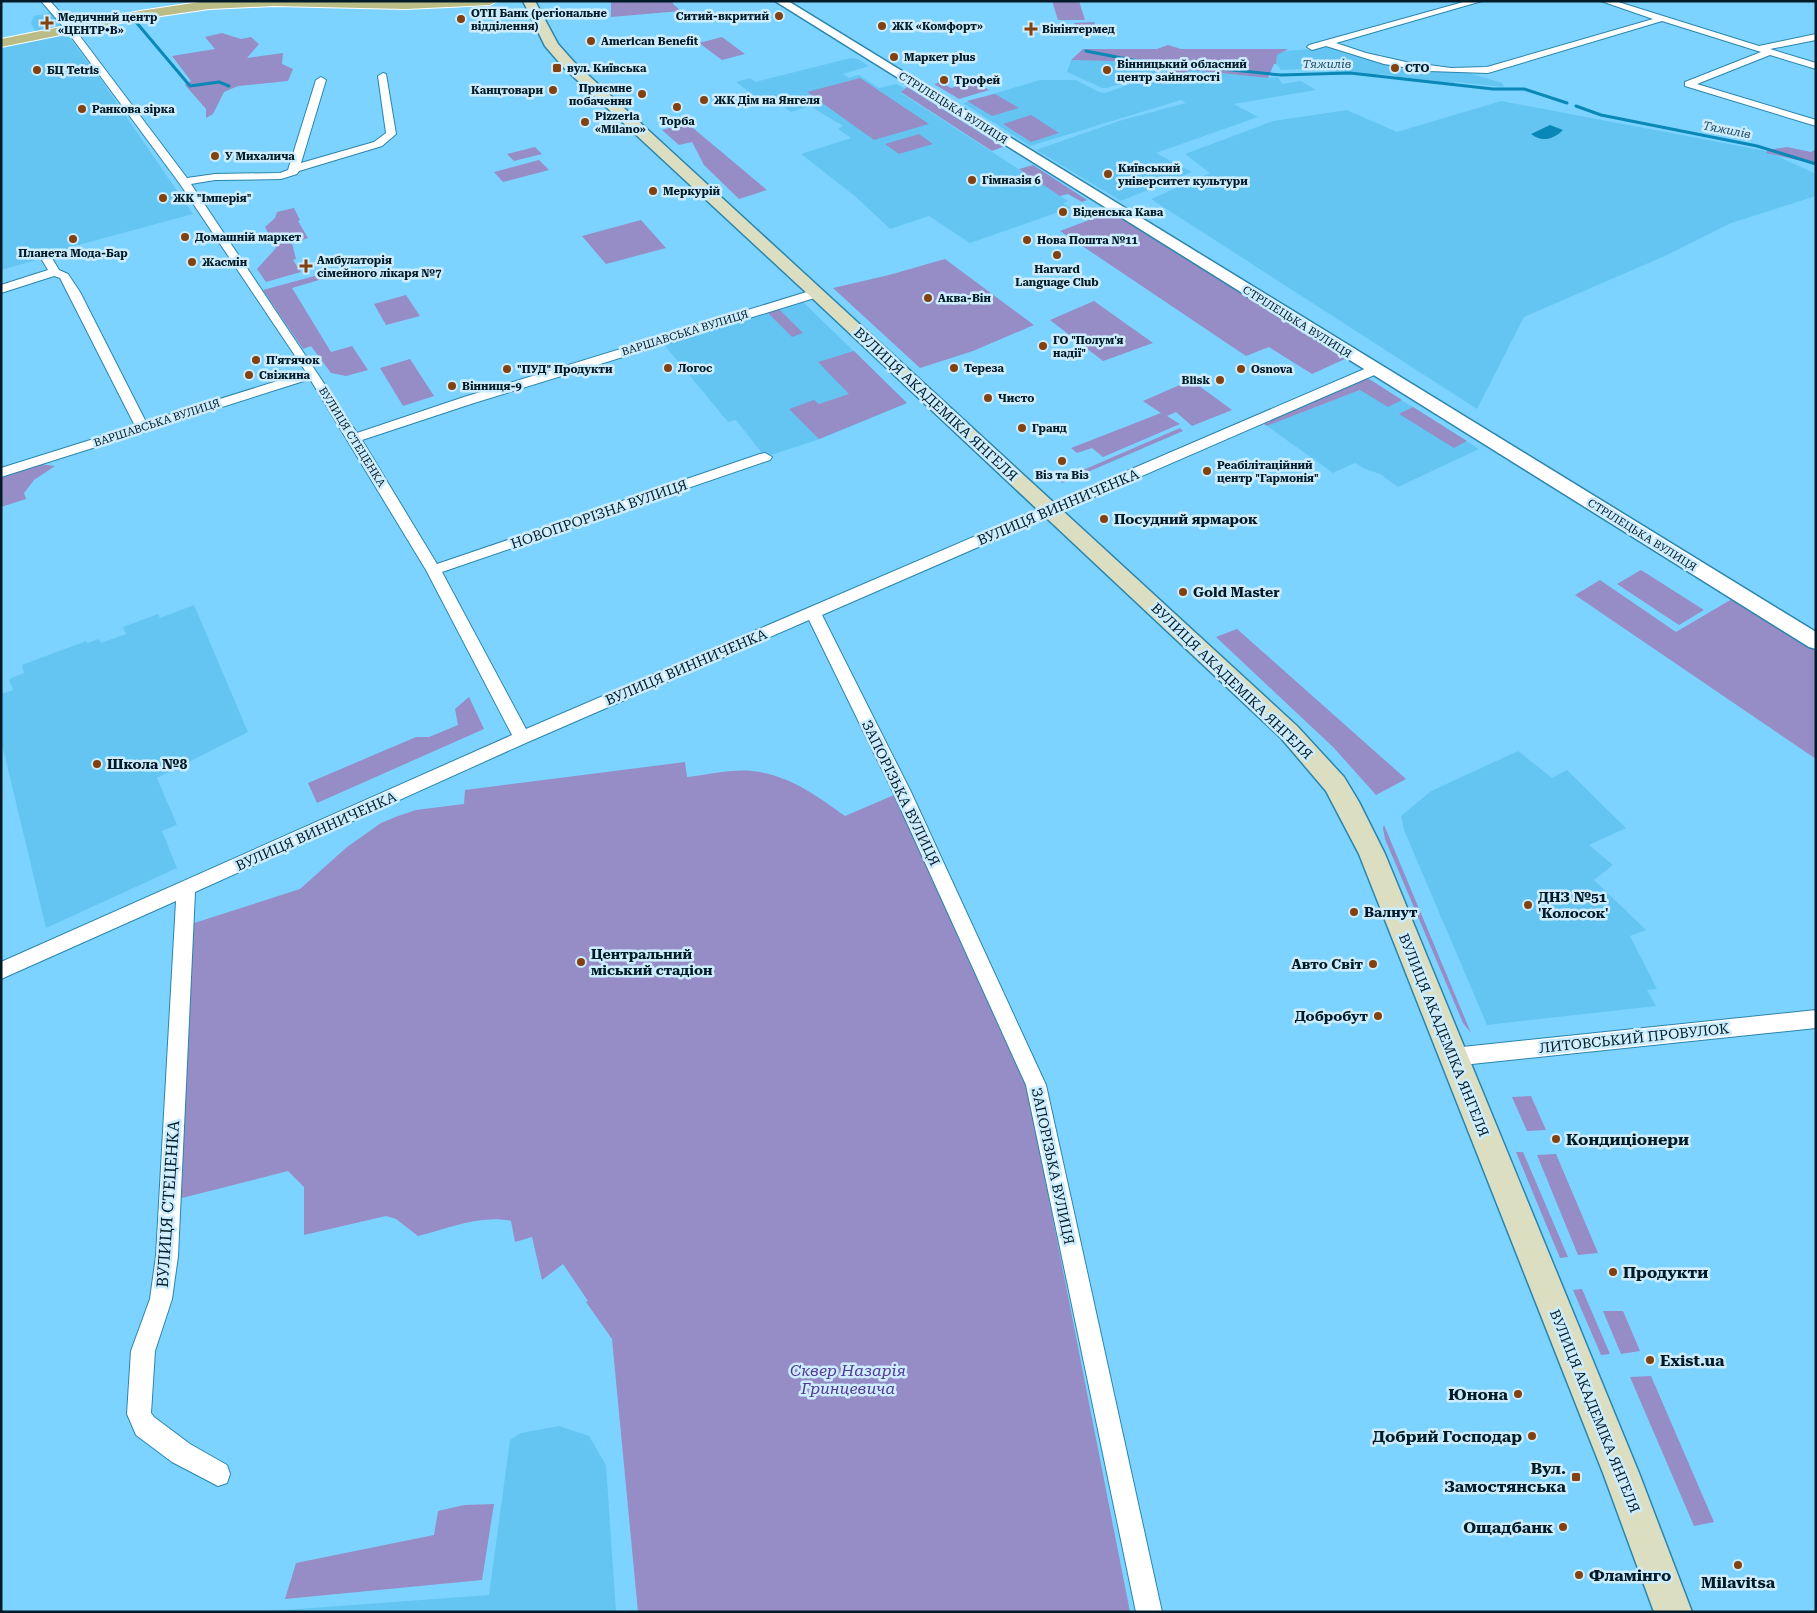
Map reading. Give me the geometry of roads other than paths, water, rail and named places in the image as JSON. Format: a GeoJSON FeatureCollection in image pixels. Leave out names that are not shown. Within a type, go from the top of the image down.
{"type":"FeatureCollection","features":[{"type":"Feature","properties":{"kind":"main road"},"geometry":{"type":"LineString","coordinates":[[1,43],[175,9],[246,2],[406,5],[490,1]]}},
{"type":"Feature","properties":{"kind":"main road","name":"ВУЛИЦЯ АКАДЕМІКА ЯНГЕЛЯ"},"geometry":{"type":"LineString","coordinates":[[528,1],[552,46],[569,65],[1289,732],[1335,784],[1350,809],[1372,854],[1628,1490],[1673,1612]]}},
{"type":"Feature","properties":{"kind":"street","name":"ВУЛИЦЯ СТЕЦЕНКА"},"geometry":{"type":"LineString","coordinates":[[45,1],[70,29],[184,182],[313,374],[354,438],[433,570],[522,738]]}},
{"type":"Feature","properties":{"kind":"street","name":"СТРІЛЕЦЬКА ВУЛИЦЯ"},"geometry":{"type":"LineString","coordinates":[[780,1],[1816,642]]}},
{"type":"Feature","properties":{"kind":"street"},"geometry":{"type":"LineString","coordinates":[[1312,47],[1478,1]]}},
{"type":"Feature","properties":{"kind":"street"},"geometry":{"type":"LineString","coordinates":[[1605,1],[1816,66]]}},
{"type":"Feature","properties":{"kind":"street"},"geometry":{"type":"LineString","coordinates":[[1327,43],[1381,60],[1469,72],[1488,70],[1661,19]]}},
{"type":"Feature","properties":{"kind":"street"},"geometry":{"type":"LineString","coordinates":[[1758,48],[1816,37]]}},
{"type":"Feature","properties":{"kind":"street"},"geometry":{"type":"LineString","coordinates":[[1770,52],[1688,84],[1816,123]]}},
{"type":"Feature","properties":{"kind":"street"},"geometry":{"type":"LineString","coordinates":[[184,182],[215,177],[281,176],[288,174],[294,169],[378,144],[391,134],[383,76]]}},
{"type":"Feature","properties":{"kind":"street"},"geometry":{"type":"LineString","coordinates":[[294,169],[321,80]]}},
{"type":"Feature","properties":{"kind":"street"},"geometry":{"type":"LineString","coordinates":[[48,260],[55,272],[64,276],[74,292],[142,427]]}},
{"type":"Feature","properties":{"kind":"street"},"geometry":{"type":"LineString","coordinates":[[1,289],[55,272]]}},
{"type":"Feature","properties":{"kind":"street","name":"ВАРШАВСЬКА ВУЛИЦЯ"},"geometry":{"type":"LineString","coordinates":[[354,438],[469,400],[817,293]]}},
{"type":"Feature","properties":{"kind":"street","name":"ВУЛИЦЯ ВИННИЧЕНКА"},"geometry":{"type":"LineString","coordinates":[[1,971],[186,890],[522,738],[1374,370]]}},
{"type":"Feature","properties":{"kind":"street","name":"ВАРШАВСЬКА ВУЛИЦЯ"},"geometry":{"type":"LineString","coordinates":[[1,473],[313,374]]}},
{"type":"Feature","properties":{"kind":"street","name":"НОВОПРОРІЗНА ВУЛИЦЯ"},"geometry":{"type":"LineString","coordinates":[[433,570],[765,457]]}},
{"type":"Feature","properties":{"kind":"street","name":"ЗАПОРІЗЬКА ВУЛИЦЯ"},"geometry":{"type":"LineString","coordinates":[[813,613],[902,792],[1036,1085],[1149,1612]]}},
{"type":"Feature","properties":{"kind":"street","name":"ВУЛИЦЯ СТЕЦЕНКА"},"geometry":{"type":"LineString","coordinates":[[186,890],[167,1256],[161,1299],[144,1351],[139,1414],[145,1426],[181,1453],[218,1474]]}},
{"type":"Feature","properties":{"kind":"street","name":"ЛИТОВСЬКИЙ ПРОВУЛОК"},"geometry":{"type":"LineString","coordinates":[[1453,1058],[1816,1019]]}},
{"type":"Feature","properties":{"kind":"waterway"},"geometry":{"type":"LineString","coordinates":[[136,22],[190,86],[219,82],[229,86]]}},
{"type":"Feature","properties":{"kind":"waterway","name":"Тяжилів"},"geometry":{"type":"LineString","coordinates":[[1086,51],[1132,60],[1281,75],[1350,73],[1493,89],[1524,89],[1567,103]]}},
{"type":"Feature","properties":{"kind":"waterway","name":"Тяжилів"},"geometry":{"type":"LineString","coordinates":[[1576,106],[1601,115],[1757,146],[1816,164]]}},
{"type":"Feature","properties":{"kind":"place","name":"Ситий-вкритий"},"geometry":{"type":"Point","coordinates":[779,16]}},
{"type":"Feature","properties":{"kind":"place","name":"ОТП Банк (регіональне відділення)"},"geometry":{"type":"Point","coordinates":[461,19]}},
{"type":"Feature","properties":{"kind":"place","name":"Медичний центр «ЦЕНТР•В»"},"geometry":{"type":"Point","coordinates":[47,23]}},
{"type":"Feature","properties":{"kind":"place","name":"ЖК «Комфорт»"},"geometry":{"type":"Point","coordinates":[882,26]}},
{"type":"Feature","properties":{"kind":"place","name":"Вінінтермед"},"geometry":{"type":"Point","coordinates":[1031,29]}},
{"type":"Feature","properties":{"kind":"place","name":"American Benefit"},"geometry":{"type":"Point","coordinates":[591,41]}},
{"type":"Feature","properties":{"kind":"place","name":"Маркет plus"},"geometry":{"type":"Point","coordinates":[894,57]}},
{"type":"Feature","properties":{"kind":"place","name":"вул. Київська"},"geometry":{"type":"Point","coordinates":[557,68]}},
{"type":"Feature","properties":{"kind":"place","name":"СТО"},"geometry":{"type":"Point","coordinates":[1395,68]}},
{"type":"Feature","properties":{"kind":"place","name":"БЦ Tetris"},"geometry":{"type":"Point","coordinates":[37,70]}},
{"type":"Feature","properties":{"kind":"place","name":"Вінницький обласний центр зайнятості"},"geometry":{"type":"Point","coordinates":[1107,70]}},
{"type":"Feature","properties":{"kind":"place","name":"Трофей"},"geometry":{"type":"Point","coordinates":[944,80]}},
{"type":"Feature","properties":{"kind":"place","name":"Канцтовари"},"geometry":{"type":"Point","coordinates":[553,90]}},
{"type":"Feature","properties":{"kind":"place","name":"Приємне побачення"},"geometry":{"type":"Point","coordinates":[642,94]}},
{"type":"Feature","properties":{"kind":"place","name":"ЖК Дім на Янгеля"},"geometry":{"type":"Point","coordinates":[704,100]}},
{"type":"Feature","properties":{"kind":"place","name":"Торба"},"geometry":{"type":"Point","coordinates":[677,107]}},
{"type":"Feature","properties":{"kind":"place","name":"Ранкова зірка"},"geometry":{"type":"Point","coordinates":[82,109]}},
{"type":"Feature","properties":{"kind":"place","name":"Pizzeria «Milano»"},"geometry":{"type":"Point","coordinates":[585,122]}},
{"type":"Feature","properties":{"kind":"place","name":"У Михалича"},"geometry":{"type":"Point","coordinates":[215,156]}},
{"type":"Feature","properties":{"kind":"place","name":"Київський університет культури"},"geometry":{"type":"Point","coordinates":[1108,174]}},
{"type":"Feature","properties":{"kind":"place","name":"Гімназія 6"},"geometry":{"type":"Point","coordinates":[972,180]}},
{"type":"Feature","properties":{"kind":"place","name":"Меркурій"},"geometry":{"type":"Point","coordinates":[653,191]}},
{"type":"Feature","properties":{"kind":"place","name":"ЖК \"Імперія\""},"geometry":{"type":"Point","coordinates":[163,198]}},
{"type":"Feature","properties":{"kind":"place","name":"Віденська Кава"},"geometry":{"type":"Point","coordinates":[1063,212]}},
{"type":"Feature","properties":{"kind":"place","name":"Домашній маркет"},"geometry":{"type":"Point","coordinates":[185,237]}},
{"type":"Feature","properties":{"kind":"place","name":"Планета Мода-Бар"},"geometry":{"type":"Point","coordinates":[73,239]}},
{"type":"Feature","properties":{"kind":"place","name":"Нова Пошта №11"},"geometry":{"type":"Point","coordinates":[1027,240]}},
{"type":"Feature","properties":{"kind":"place","name":"Harvard Language Club"},"geometry":{"type":"Point","coordinates":[1057,255]}},
{"type":"Feature","properties":{"kind":"place","name":"Жасмін"},"geometry":{"type":"Point","coordinates":[192,262]}},
{"type":"Feature","properties":{"kind":"place","name":"Амбулаторія сімейного лікаря №7"},"geometry":{"type":"Point","coordinates":[306,266]}},
{"type":"Feature","properties":{"kind":"place","name":"Аква-Він"},"geometry":{"type":"Point","coordinates":[928,298]}},
{"type":"Feature","properties":{"kind":"place","name":"ГО \"Полум'я надії\""},"geometry":{"type":"Point","coordinates":[1043,346]}},
{"type":"Feature","properties":{"kind":"place","name":"П'ятячок"},"geometry":{"type":"Point","coordinates":[256,360]}},
{"type":"Feature","properties":{"kind":"place","name":"Логос"},"geometry":{"type":"Point","coordinates":[668,368]}},
{"type":"Feature","properties":{"kind":"place","name":"Тереза"},"geometry":{"type":"Point","coordinates":[954,368]}},
{"type":"Feature","properties":{"kind":"place","name":"\"ПУД\" Продукти"},"geometry":{"type":"Point","coordinates":[507,369]}},
{"type":"Feature","properties":{"kind":"place","name":"Osnova"},"geometry":{"type":"Point","coordinates":[1241,369]}},
{"type":"Feature","properties":{"kind":"place","name":"Свіжина"},"geometry":{"type":"Point","coordinates":[249,375]}},
{"type":"Feature","properties":{"kind":"place","name":"Blisk"},"geometry":{"type":"Point","coordinates":[1220,380]}},
{"type":"Feature","properties":{"kind":"place","name":"Вінниця-9"},"geometry":{"type":"Point","coordinates":[452,386]}},
{"type":"Feature","properties":{"kind":"place","name":"Чисто"},"geometry":{"type":"Point","coordinates":[988,398]}},
{"type":"Feature","properties":{"kind":"place","name":"Гранд"},"geometry":{"type":"Point","coordinates":[1022,428]}},
{"type":"Feature","properties":{"kind":"place","name":"Віз та Віз"},"geometry":{"type":"Point","coordinates":[1062,461]}},
{"type":"Feature","properties":{"kind":"place","name":"Реабілітаційний центр \"Гармонія\""},"geometry":{"type":"Point","coordinates":[1207,471]}},
{"type":"Feature","properties":{"kind":"place","name":"Посудний ярмарок"},"geometry":{"type":"Point","coordinates":[1104,519]}},
{"type":"Feature","properties":{"kind":"place","name":"Gold Master"},"geometry":{"type":"Point","coordinates":[1183,592]}},
{"type":"Feature","properties":{"kind":"place","name":"Школа №8"},"geometry":{"type":"Point","coordinates":[97,764]}},
{"type":"Feature","properties":{"kind":"place","name":"ДНЗ №51 'Колосок'"},"geometry":{"type":"Point","coordinates":[1528,905]}},
{"type":"Feature","properties":{"kind":"place","name":"Валнут"},"geometry":{"type":"Point","coordinates":[1354,912]}},
{"type":"Feature","properties":{"kind":"place","name":"Центральний міський стадіон"},"geometry":{"type":"Point","coordinates":[581,962]}},
{"type":"Feature","properties":{"kind":"place","name":"Авто Світ"},"geometry":{"type":"Point","coordinates":[1373,964]}},
{"type":"Feature","properties":{"kind":"place","name":"Добробут"},"geometry":{"type":"Point","coordinates":[1378,1016]}},
{"type":"Feature","properties":{"kind":"place","name":"Кондиціонери"},"geometry":{"type":"Point","coordinates":[1556,1139]}},
{"type":"Feature","properties":{"kind":"place","name":"Продукти"},"geometry":{"type":"Point","coordinates":[1613,1272]}},
{"type":"Feature","properties":{"kind":"place","name":"Exist.ua"},"geometry":{"type":"Point","coordinates":[1650,1360]}},
{"type":"Feature","properties":{"kind":"place","name":"Юнона"},"geometry":{"type":"Point","coordinates":[1518,1394]}},
{"type":"Feature","properties":{"kind":"place","name":"Добрий Господар"},"geometry":{"type":"Point","coordinates":[1532,1436]}},
{"type":"Feature","properties":{"kind":"place","name":"Вул. Замостянська"},"geometry":{"type":"Point","coordinates":[1576,1477]}},
{"type":"Feature","properties":{"kind":"place","name":"Ощадбанк"},"geometry":{"type":"Point","coordinates":[1563,1527]}},
{"type":"Feature","properties":{"kind":"place","name":"Milavitsa"},"geometry":{"type":"Point","coordinates":[1738,1565]}},
{"type":"Feature","properties":{"kind":"place","name":"Фламінго"},"geometry":{"type":"Point","coordinates":[1579,1575]}},
{"type":"Feature","properties":{"kind":"park label","name":"Сквер Назарія Гринцевича"},"geometry":{"type":"Point","coordinates":[848,1379]}}]}
